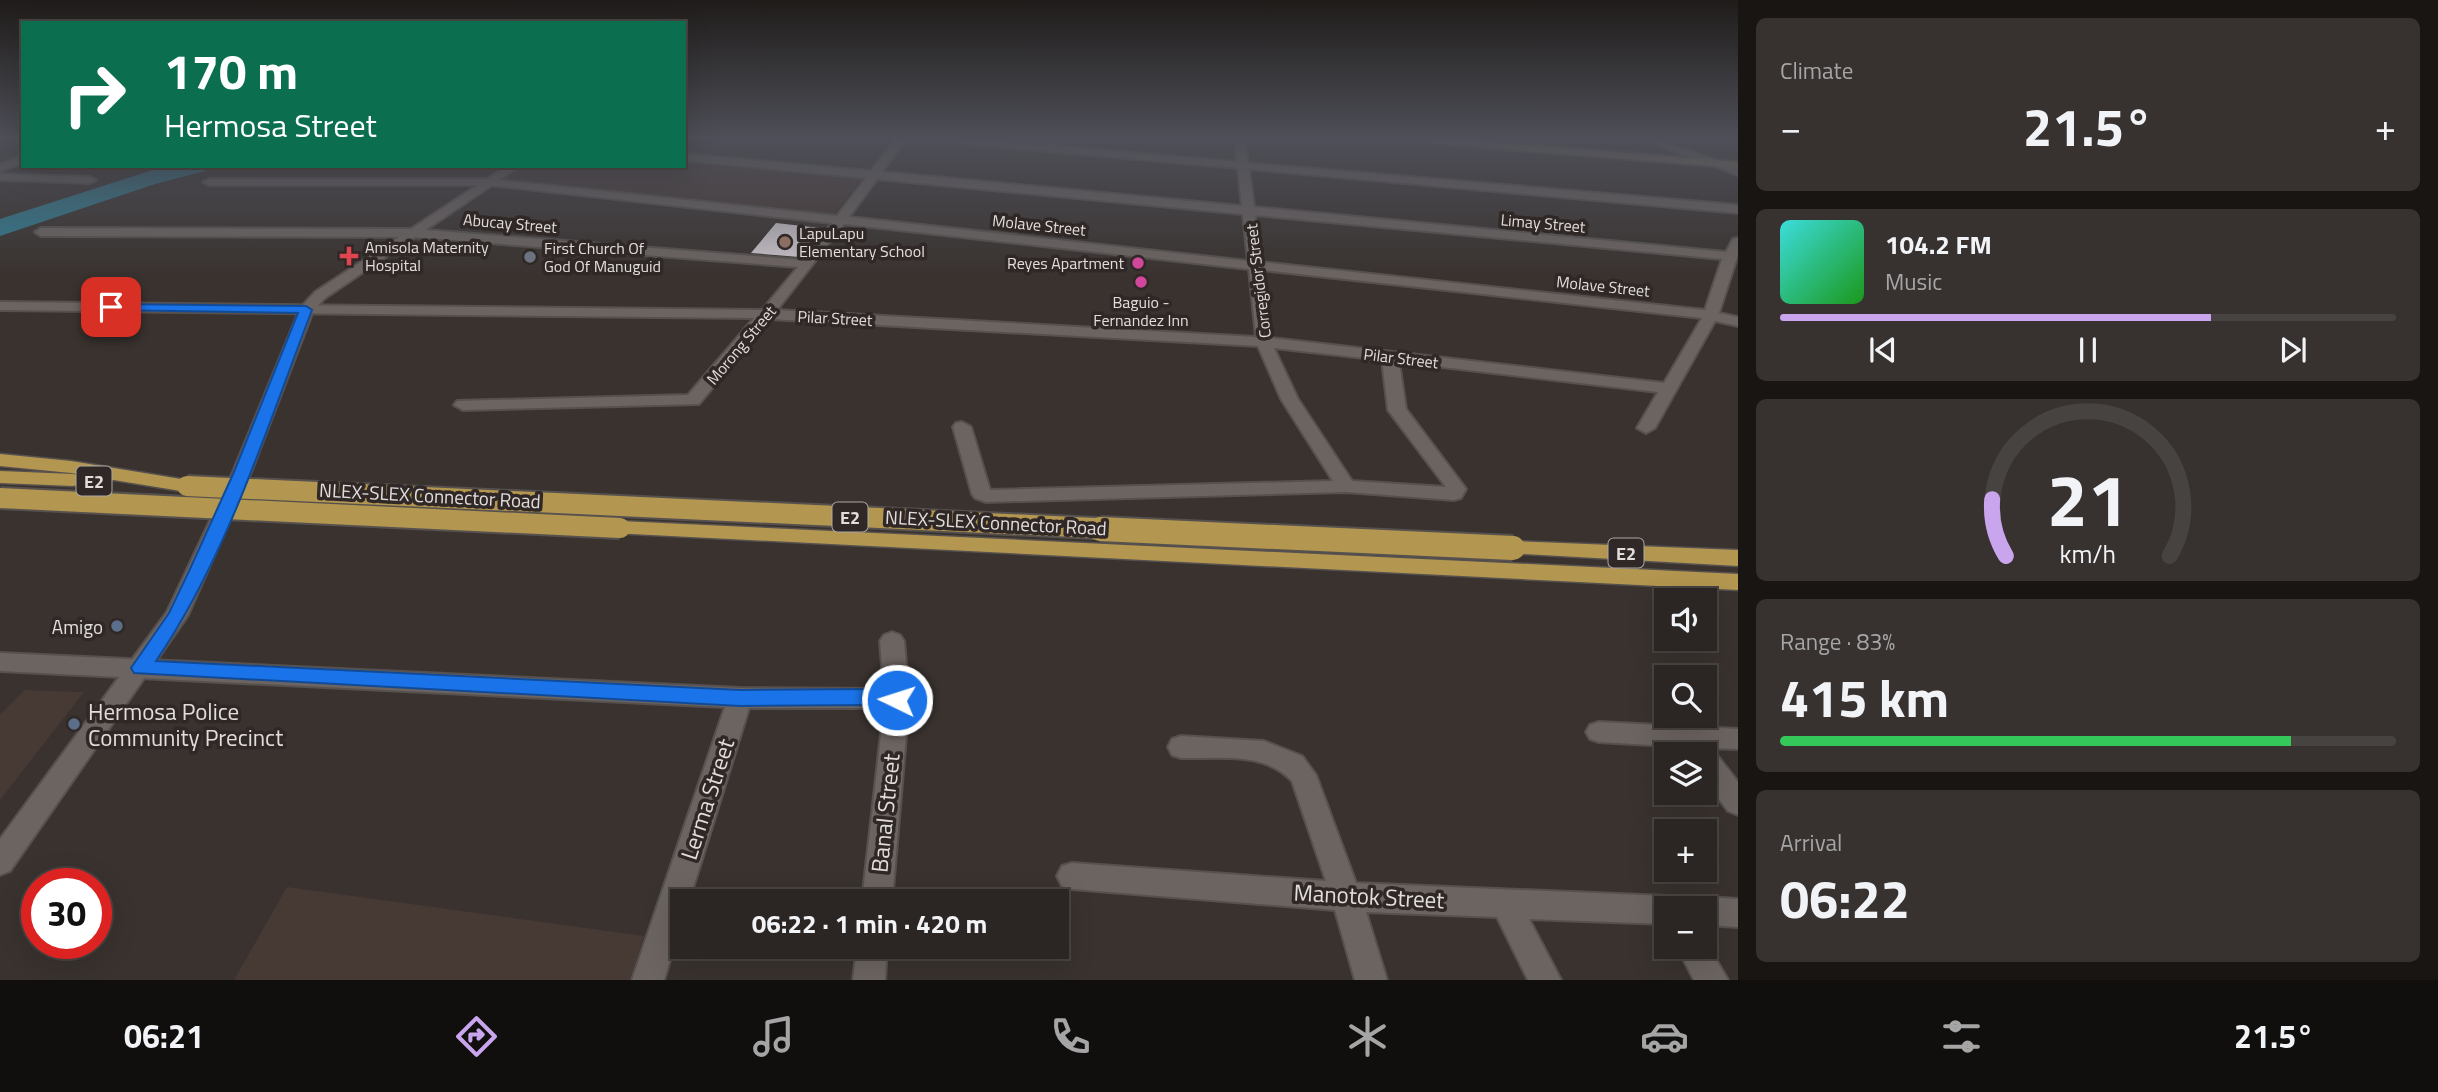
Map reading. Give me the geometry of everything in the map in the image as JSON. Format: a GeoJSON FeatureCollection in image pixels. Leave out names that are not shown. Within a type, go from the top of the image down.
{"type":"FeatureCollection","features":[{"type":"Feature","properties":{"kind":"highway"},"geometry":{"type":"LineString","coordinates":[[0,460],[71,467],[187,486]]}},
{"type":"Feature","properties":{"kind":"highway","name":"NLEX-SLEX Connector Road"},"geometry":{"type":"LineString","coordinates":[[0,477],[1738,558]]}},
{"type":"Feature","properties":{"kind":"highway","name":"NLEX-SLEX Connector Road"},"geometry":{"type":"LineString","coordinates":[[0,498],[1738,582]]}},
{"type":"Feature","properties":{"kind":"street"},"geometry":{"type":"LineString","coordinates":[[0,862],[141,668],[183,604],[242,472],[306,310],[320,296],[485,185]]}},
{"type":"Feature","properties":{"kind":"street","name":"Molave Street"},"geometry":{"type":"LineString","coordinates":[[514,185],[1711,315],[1738,322]]}},
{"type":"Feature","properties":{"kind":"street","name":"Morong Street"},"geometry":{"type":"LineString","coordinates":[[463,405],[693,400],[808,264],[866,185]]}},
{"type":"Feature","properties":{"kind":"street","name":"Limay Street"},"geometry":{"type":"LineString","coordinates":[[972,185],[1250,212],[1734,249]]}},
{"type":"Feature","properties":{"kind":"street","name":"Corregidor Street"},"geometry":{"type":"LineString","coordinates":[[1245,185],[1264,342],[1275,373],[1306,429],[1346,486]]}},
{"type":"Feature","properties":{"kind":"street"},"geometry":{"type":"LineString","coordinates":[[1464,185],[1738,209]]}},
{"type":"Feature","properties":{"kind":"street","name":"Abucay Street"},"geometry":{"type":"LineString","coordinates":[[41,232],[414,233],[808,264]]}},
{"type":"Feature","properties":{"kind":"street"},"geometry":{"type":"LineString","coordinates":[[1646,428],[1667,387],[1711,315],[1734,249]]}},
{"type":"Feature","properties":{"kind":"street","name":"Pilar Street"},"geometry":{"type":"LineString","coordinates":[[0,306],[766,314],[1264,342],[1667,387]]}},
{"type":"Feature","properties":{"kind":"street"},"geometry":{"type":"LineString","coordinates":[[962,427],[982,494],[986,495],[1346,486],[1447,494],[1456,492],[1453,483],[1397,410],[1390,356]]}},
{"type":"Feature","properties":{"kind":"street","name":"Banal Street"},"geometry":{"type":"LineString","coordinates":[[878,889],[897,700],[892,641]]}},
{"type":"Feature","properties":{"kind":"street"},"geometry":{"type":"LineString","coordinates":[[0,662],[740,698],[866,697],[897,700]]}},
{"type":"Feature","properties":{"kind":"street","name":"Lerma Street"},"geometry":{"type":"LineString","coordinates":[[649,980],[740,698]]}},
{"type":"Feature","properties":{"kind":"street"},"geometry":{"type":"LineString","coordinates":[[1599,732],[1654,742]]}},
{"type":"Feature","properties":{"kind":"street"},"geometry":{"type":"LineString","coordinates":[[1717,745],[1738,739]]}},
{"type":"Feature","properties":{"kind":"street"},"geometry":{"type":"LineString","coordinates":[[1181,747],[1272,752],[1296,765],[1303,775],[1346,896],[1371,980]]}},
{"type":"Feature","properties":{"kind":"street"},"geometry":{"type":"LineString","coordinates":[[1717,775],[1738,803]]}},
{"type":"Feature","properties":{"kind":"street","name":"Manotok Street"},"geometry":{"type":"LineString","coordinates":[[1072,876],[1346,896],[1654,909]]}},
{"type":"Feature","properties":{"kind":"street"},"geometry":{"type":"LineString","coordinates":[[1505,903],[1545,980]]}},
{"type":"Feature","properties":{"kind":"street"},"geometry":{"type":"LineString","coordinates":[[1717,912],[1738,913]]}},
{"type":"Feature","properties":{"kind":"street"},"geometry":{"type":"LineString","coordinates":[[869,980],[871,959]]}},
{"type":"Feature","properties":{"kind":"street"},"geometry":{"type":"LineString","coordinates":[[1699,959],[1712,980]]}},
{"type":"Feature","properties":{"kind":"shaded area"},"geometry":{"type":"Polygon","coordinates":[[[542,185],[857,185],[832,217],[542,185]]]}},
{"type":"Feature","properties":{"kind":"shaded area"},"geometry":{"type":"Polygon","coordinates":[[[25,690],[84,692],[0,800],[0,715],[25,690]]]}},
{"type":"Feature","properties":{"kind":"shaded area"},"geometry":{"type":"Polygon","coordinates":[[[287,887],[644,936],[630,980],[234,980],[287,887]]]}},
{"type":"Feature","properties":{"kind":"building","name":"LapuLapu Elementary School"},"geometry":{"type":"Polygon","coordinates":[[[776,223],[820,228],[799,257],[751,253],[776,223]]]}},
{"type":"Feature","properties":{"kind":"waterway"},"geometry":{"type":"LineString","coordinates":[[0,228],[129,185]]}},
{"type":"Feature","properties":{"kind":"place","name":"LapuLapu Elementary School"},"geometry":{"type":"Point","coordinates":[785,242]}},
{"type":"Feature","properties":{"kind":"place","name":"Amisola Maternity Hospital"},"geometry":{"type":"Point","coordinates":[349,256]}},
{"type":"Feature","properties":{"kind":"place","name":"First Church Of God Of Manuguid"},"geometry":{"type":"Point","coordinates":[530,257]}},
{"type":"Feature","properties":{"kind":"place","name":"Reyes Apartment"},"geometry":{"type":"Point","coordinates":[1138,263]}},
{"type":"Feature","properties":{"kind":"place","name":"Baguio - Fernandez Inn"},"geometry":{"type":"Point","coordinates":[1141,282]}},
{"type":"Feature","properties":{"kind":"place","name":"Amigo"},"geometry":{"type":"Point","coordinates":[117,626]}},
{"type":"Feature","properties":{"kind":"place","name":"Hermosa Police Community Precinct"},"geometry":{"type":"Point","coordinates":[74,724]}},
{"type":"Feature","properties":{"kind":"route"},"geometry":{"type":"LineString","coordinates":[[111,307],[306,310],[242,472],[199,569],[177,615],[141,668],[740,698],[866,697],[897,700]]}}]}
